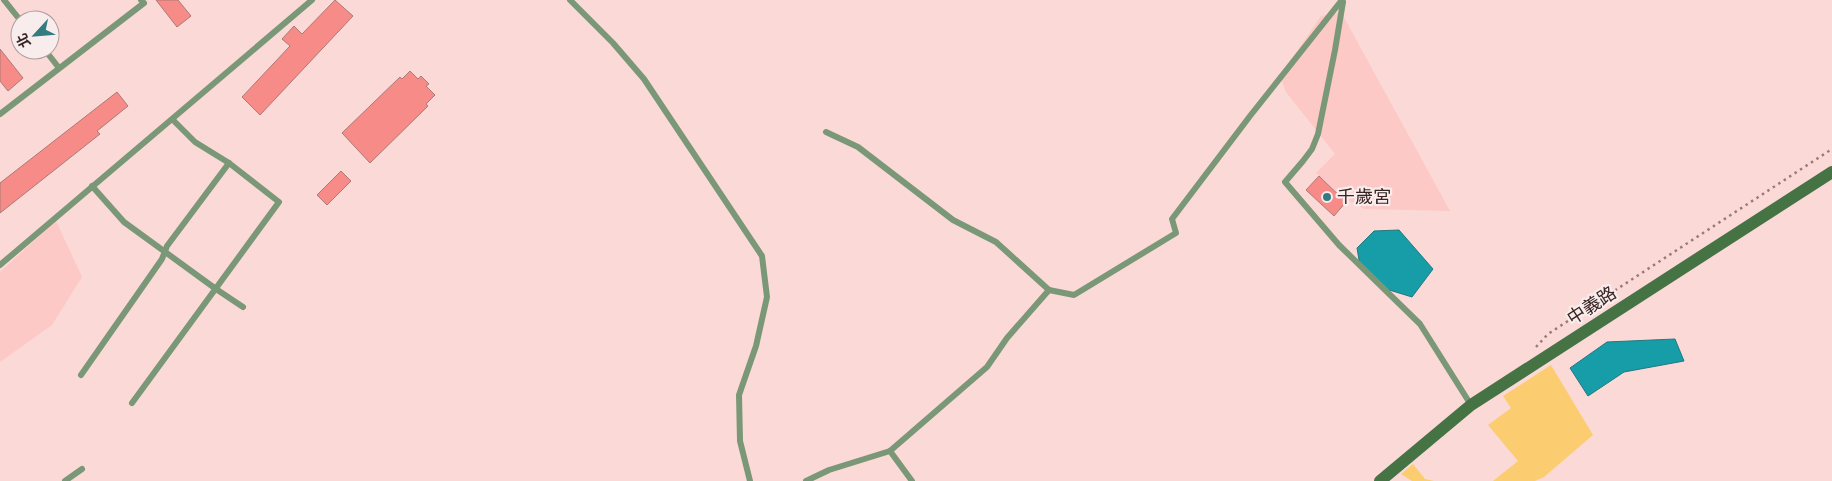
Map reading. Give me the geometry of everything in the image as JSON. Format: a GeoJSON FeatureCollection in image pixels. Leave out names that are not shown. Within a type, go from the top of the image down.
{"type":"FeatureCollection","features":[{"type":"Feature","properties":{"kind":"street","name":"中義路"},"geometry":{"type":"LineString","coordinates":[[1380,481],[1472,405],[1832,172]]}},
{"type":"Feature","properties":{"kind":"lane"},"geometry":{"type":"LineString","coordinates":[[4,0],[12,10]]}},
{"type":"Feature","properties":{"kind":"lane"},"geometry":{"type":"LineString","coordinates":[[0,114],[144,3],[141,0]]}},
{"type":"Feature","properties":{"kind":"lane"},"geometry":{"type":"LineString","coordinates":[[0,265],[312,0]]}},
{"type":"Feature","properties":{"kind":"lane"},"geometry":{"type":"LineString","coordinates":[[570,0],[613,43],[644,79],[762,256],[767,297],[756,346],[739,395],[740,441],[750,481]]}},
{"type":"Feature","properties":{"kind":"lane"},"geometry":{"type":"LineString","coordinates":[[826,132],[858,147],[953,220],[996,242],[1049,290],[1074,295],[1176,234],[1172,219],[1250,116],[1342,0]]}},
{"type":"Feature","properties":{"kind":"lane"},"geometry":{"type":"LineString","coordinates":[[1342,0],[1318,134],[1304,162],[1284,182],[1339,245],[1420,324],[1472,405]]}},
{"type":"Feature","properties":{"kind":"lane"},"geometry":{"type":"LineString","coordinates":[[53,60],[59,68]]}},
{"type":"Feature","properties":{"kind":"lane"},"geometry":{"type":"LineString","coordinates":[[132,403],[279,202],[229,163],[195,142],[173,120]]}},
{"type":"Feature","properties":{"kind":"lane"},"geometry":{"type":"LineString","coordinates":[[81,376],[166,253],[167,246],[229,163]]}},
{"type":"Feature","properties":{"kind":"lane"},"geometry":{"type":"LineString","coordinates":[[92,186],[124,222],[243,307]]}},
{"type":"Feature","properties":{"kind":"lane"},"geometry":{"type":"LineString","coordinates":[[806,481],[829,470],[890,451],[987,367],[1007,338],[1049,290]]}},
{"type":"Feature","properties":{"kind":"lane"},"geometry":{"type":"LineString","coordinates":[[890,451],[912,481]]}},
{"type":"Feature","properties":{"kind":"lane"},"geometry":{"type":"LineString","coordinates":[[65,481],[82,469]]}},
{"type":"Feature","properties":{"kind":"path"},"geometry":{"type":"LineString","coordinates":[[1536,347],[1548,334],[1832,149]]}},
{"type":"Feature","properties":{"kind":"shaded area"},"geometry":{"type":"Polygon","coordinates":[[[1341,12],[1450,211],[1364,209],[1345,198],[1316,173],[1335,154],[1286,92],[1280,76],[1321,16],[1341,12]]]}},
{"type":"Feature","properties":{"kind":"shaded area"},"geometry":{"type":"Polygon","coordinates":[[[56,221],[82,277],[52,325],[0,362],[0,272],[56,221]]]}},
{"type":"Feature","properties":{"kind":"shaded area"},"geometry":{"type":"Polygon","coordinates":[[[1551,365],[1593,435],[1544,477],[1535,481],[1493,481],[1518,461],[1488,425],[1511,408],[1503,396],[1551,365]]]}},
{"type":"Feature","properties":{"kind":"shaded area"},"geometry":{"type":"Polygon","coordinates":[[[1413,464],[1425,479],[1434,481],[1412,481],[1401,474],[1413,464]]]}},
{"type":"Feature","properties":{"kind":"water"},"geometry":{"type":"Polygon","coordinates":[[[1399,230],[1433,269],[1412,297],[1386,289],[1360,266],[1357,248],[1374,231],[1399,230]]]}},
{"type":"Feature","properties":{"kind":"water"},"geometry":{"type":"Polygon","coordinates":[[[1675,339],[1684,361],[1624,372],[1588,396],[1570,368],[1607,342],[1675,339]]]}},
{"type":"Feature","properties":{"kind":"building"},"geometry":{"type":"Polygon","coordinates":[[[156,0],[178,0],[191,16],[177,27],[156,0]]]}},
{"type":"Feature","properties":{"kind":"building"},"geometry":{"type":"Polygon","coordinates":[[[335,0],[353,16],[260,115],[242,97],[290,46],[282,39],[294,26],[302,34],[335,0]]]}},
{"type":"Feature","properties":{"kind":"building"},"geometry":{"type":"Polygon","coordinates":[[[0,49],[23,78],[8,91],[0,81],[0,49]]]}},
{"type":"Feature","properties":{"kind":"building"},"geometry":{"type":"Polygon","coordinates":[[[410,71],[418,79],[421,76],[429,84],[426,86],[435,95],[426,104],[428,106],[370,163],[342,133],[400,77],[402,79],[410,71]]]}},
{"type":"Feature","properties":{"kind":"building"},"geometry":{"type":"Polygon","coordinates":[[[117,92],[128,106],[97,131],[100,134],[0,213],[0,183],[117,92]]]}},
{"type":"Feature","properties":{"kind":"building"},"geometry":{"type":"Polygon","coordinates":[[[341,171],[351,181],[327,205],[317,195],[341,171]]]}},
{"type":"Feature","properties":{"kind":"building","name":"千歲宮"},"geometry":{"type":"Polygon","coordinates":[[[1319,176],[1346,202],[1334,216],[1306,190],[1319,176]]]}},
{"type":"Feature","properties":{"kind":"place","name":"千歲宮"},"geometry":{"type":"Point","coordinates":[1327,197]}}]}
